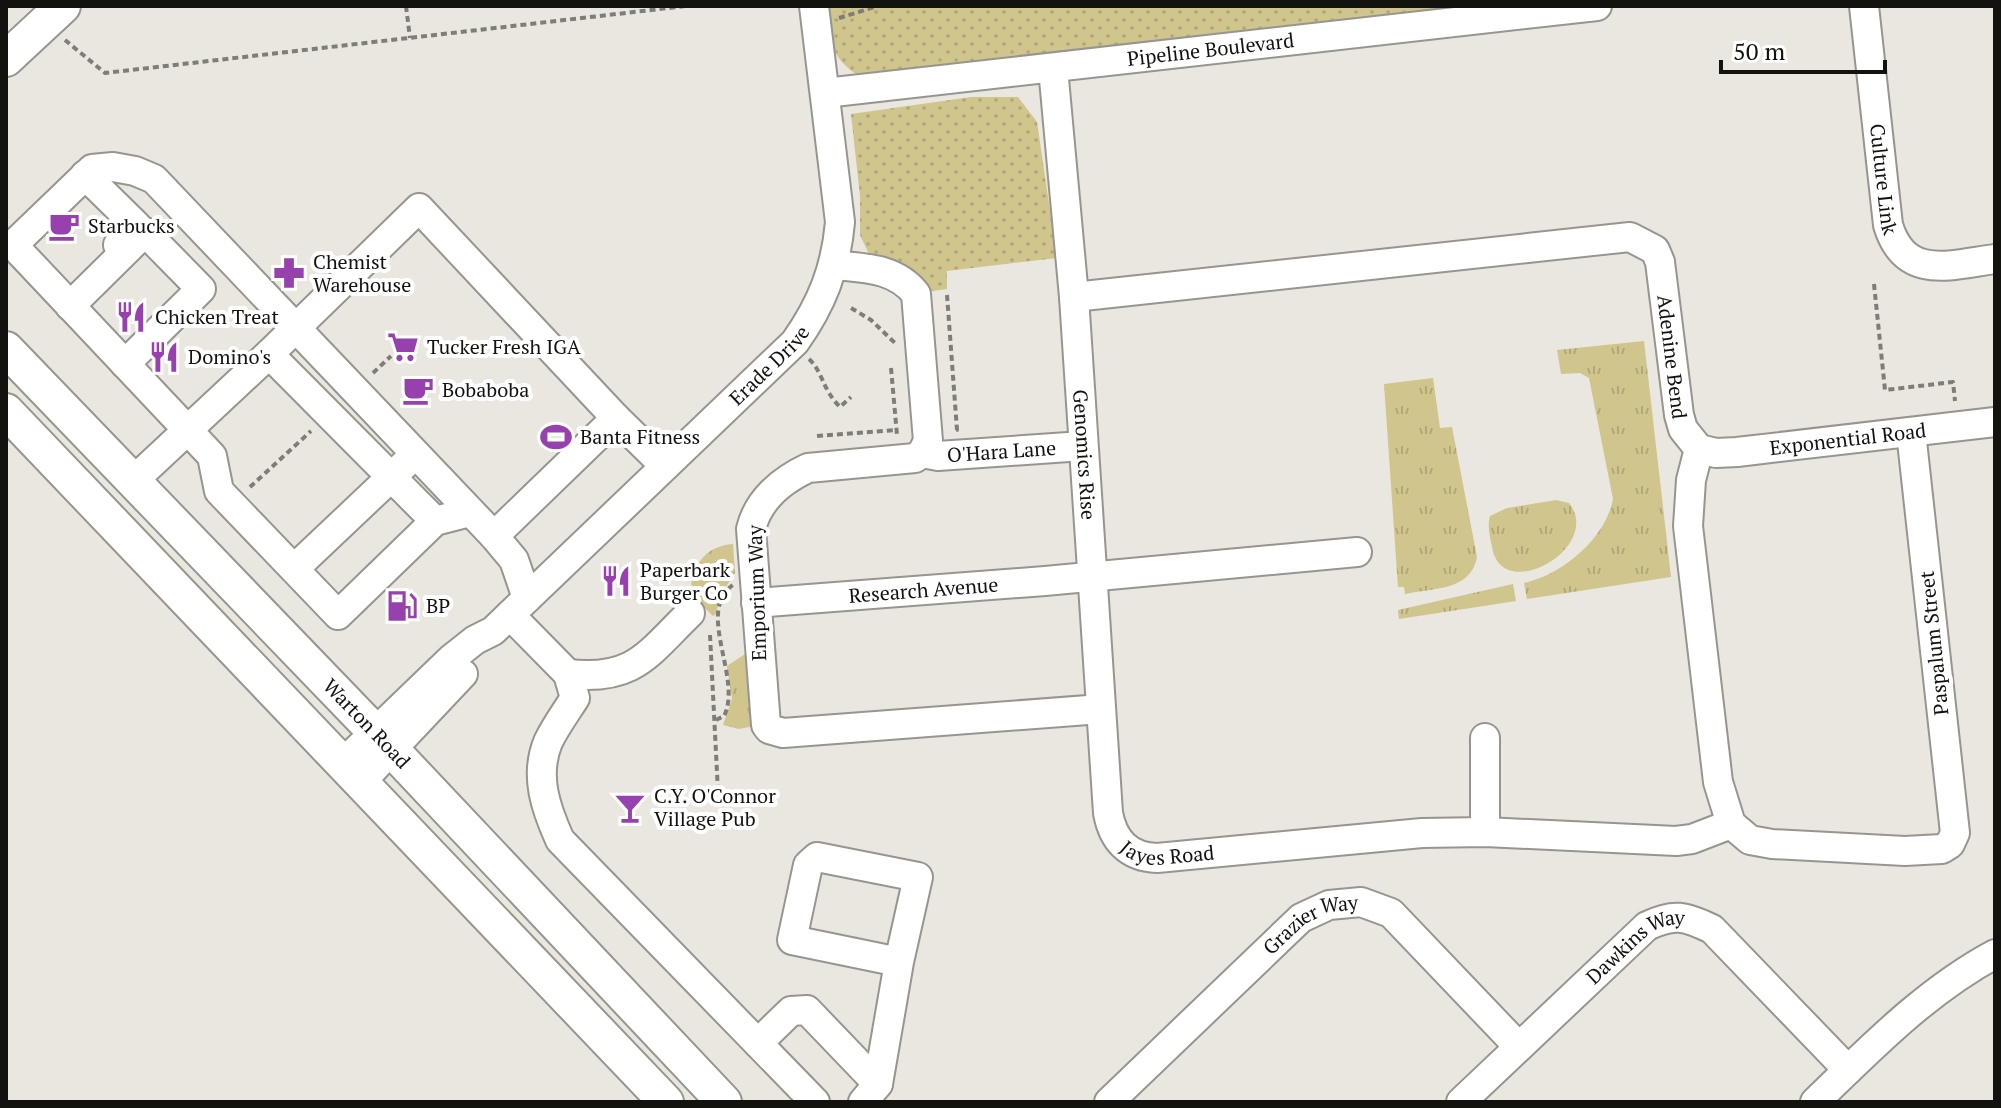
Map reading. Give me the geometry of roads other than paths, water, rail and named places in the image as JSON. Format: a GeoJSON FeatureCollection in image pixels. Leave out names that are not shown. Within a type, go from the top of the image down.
{"type":"FeatureCollection","features":[{"type":"Feature","properties":{"kind":"main road"},"geometry":{"type":"LineString","coordinates":[[6,59],[54,15]]}},
{"type":"Feature","properties":{"kind":"main road","name":"Warton Road"},"geometry":{"type":"LineString","coordinates":[[6,349],[384,741],[724,1102]]}},
{"type":"Feature","properties":{"kind":"main road"},"geometry":{"type":"LineString","coordinates":[[6,411],[666,1102]]}},
{"type":"Feature","properties":{"kind":"street","name":"Pipeline Boulevard"},"geometry":{"type":"LineString","coordinates":[[825,93],[1597,6]]}},
{"type":"Feature","properties":{"kind":"street","name":"Culture Link"},"geometry":{"type":"LineString","coordinates":[[1864,6],[1888,225],[1897,247],[1908,259],[1922,265],[1995,259]]}},
{"type":"Feature","properties":{"kind":"street","name":"Erade Drive"},"geometry":{"type":"LineString","coordinates":[[352,772],[384,741],[451,659],[510,615],[795,342],[818,306],[834,265],[840,214],[825,93],[821,12]]}},
{"type":"Feature","properties":{"kind":"street","name":"Genomics Rise"},"geometry":{"type":"LineString","coordinates":[[1053,68],[1074,297],[1092,576]]}},
{"type":"Feature","properties":{"kind":"street"},"geometry":{"type":"LineString","coordinates":[[470,512],[435,521],[338,615],[219,491],[212,456],[13,245],[92,169],[113,167],[154,179],[494,536],[514,560],[510,615],[568,674],[575,698],[548,743],[541,777],[545,808],[560,840],[815,1102]]}},
{"type":"Feature","properties":{"kind":"street"},"geometry":{"type":"LineString","coordinates":[[67,302],[137,226],[85,175]]}},
{"type":"Feature","properties":{"kind":"street"},"geometry":{"type":"LineString","coordinates":[[132,482],[419,208],[665,466]]}},
{"type":"Feature","properties":{"kind":"street"},"geometry":{"type":"LineString","coordinates":[[67,302],[145,232],[201,289],[125,364]]}},
{"type":"Feature","properties":{"kind":"street","name":"Adenine Bend"},"geometry":{"type":"LineString","coordinates":[[1074,297],[1630,237],[1655,250],[1660,262],[1679,415],[1683,429],[1699,449]]}},
{"type":"Feature","properties":{"kind":"street"},"geometry":{"type":"LineString","coordinates":[[834,265],[885,271],[908,284],[916,294],[928,441],[922,453]]}},
{"type":"Feature","properties":{"kind":"street"},"geometry":{"type":"LineString","coordinates":[[269,354],[435,521]]}},
{"type":"Feature","properties":{"kind":"street"},"geometry":{"type":"LineString","coordinates":[[494,536],[616,418]]}},
{"type":"Feature","properties":{"kind":"street","name":"Exponential Road"},"geometry":{"type":"LineString","coordinates":[[1699,449],[1716,453],[1737,452],[1995,422]]}},
{"type":"Feature","properties":{"kind":"street","name":"Paspalum Street"},"geometry":{"type":"LineString","coordinates":[[1731,824],[1750,840],[1772,844],[1905,851],[1942,849],[1950,844],[1955,833],[1911,432]]}},
{"type":"Feature","properties":{"kind":"street","name":"O'Hara Lane"},"geometry":{"type":"LineString","coordinates":[[922,453],[938,456],[1083,446]]}},
{"type":"Feature","properties":{"kind":"street"},"geometry":{"type":"LineString","coordinates":[[1699,449],[1689,491],[1688,526],[1716,770],[1722,802],[1731,824]]}},
{"type":"Feature","properties":{"kind":"street","name":"Emporium Way"},"geometry":{"type":"LineString","coordinates":[[922,453],[915,458],[808,468],[794,474],[755,512],[747,593],[763,718],[769,729],[776,732],[1101,709]]}},
{"type":"Feature","properties":{"kind":"street"},"geometry":{"type":"LineString","coordinates":[[295,568],[416,454]]}},
{"type":"Feature","properties":{"kind":"street"},"geometry":{"type":"LineString","coordinates":[[1092,576],[1357,552]]}},
{"type":"Feature","properties":{"kind":"street","name":"Research Avenue"},"geometry":{"type":"LineString","coordinates":[[747,593],[1092,576]]}},
{"type":"Feature","properties":{"kind":"street","name":"Jayes Road"},"geometry":{"type":"LineString","coordinates":[[1092,576],[1111,828],[1126,849],[1147,857],[1422,833],[1485,832],[1676,841],[1692,839],[1731,824]]}},
{"type":"Feature","properties":{"kind":"street"},"geometry":{"type":"LineString","coordinates":[[568,674],[619,672],[639,662],[690,613]]}},
{"type":"Feature","properties":{"kind":"street"},"geometry":{"type":"LineString","coordinates":[[1485,738],[1485,832]]}},
{"type":"Feature","properties":{"kind":"street"},"geometry":{"type":"LineString","coordinates":[[870,1093],[918,877],[817,857],[808,865],[792,940],[899,962]]}},
{"type":"Feature","properties":{"kind":"street","name":"Grazier Way"},"geometry":{"type":"LineString","coordinates":[[1109,1102],[1301,918],[1329,905],[1361,902],[1391,913],[1519,1047]]}},
{"type":"Feature","properties":{"kind":"street","name":"Dawkins Way"},"geometry":{"type":"LineString","coordinates":[[1461,1102],[1647,926],[1668,916],[1692,919],[1712,929],[1848,1070]]}},
{"type":"Feature","properties":{"kind":"street"},"geometry":{"type":"LineString","coordinates":[[1815,1102],[1911,1011],[1962,971],[1995,954]]}},
{"type":"Feature","properties":{"kind":"street"},"geometry":{"type":"LineString","coordinates":[[758,1043],[791,1011],[807,1010],[870,1093]]}},
{"type":"Feature","properties":{"kind":"place","name":"Starbucks"},"geometry":{"type":"Point","coordinates":[64,226]}},
{"type":"Feature","properties":{"kind":"place","name":"Chemist Warehouse"},"geometry":{"type":"Point","coordinates":[289,273]}},
{"type":"Feature","properties":{"kind":"place","name":"Chicken Treat"},"geometry":{"type":"Point","coordinates":[131,317]}},
{"type":"Feature","properties":{"kind":"place","name":"Tucker Fresh IGA"},"geometry":{"type":"Point","coordinates":[403,347]}},
{"type":"Feature","properties":{"kind":"place","name":"Domino's"},"geometry":{"type":"Point","coordinates":[164,357]}},
{"type":"Feature","properties":{"kind":"place","name":"Bobaboba"},"geometry":{"type":"Point","coordinates":[418,390]}},
{"type":"Feature","properties":{"kind":"place","name":"Banta Fitness"},"geometry":{"type":"Point","coordinates":[556,437]}},
{"type":"Feature","properties":{"kind":"place","name":"Paperbark Burger Co"},"geometry":{"type":"Point","coordinates":[616,581]}},
{"type":"Feature","properties":{"kind":"place","name":"BP"},"geometry":{"type":"Point","coordinates":[402,606]}},
{"type":"Feature","properties":{"kind":"place","name":"C.Y. O'Connor Village Pub"},"geometry":{"type":"Point","coordinates":[630,808]}}]}
